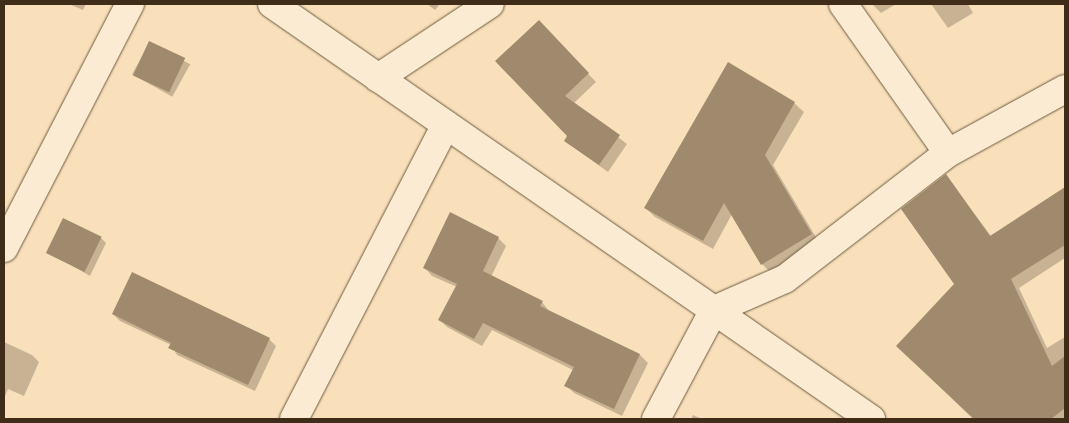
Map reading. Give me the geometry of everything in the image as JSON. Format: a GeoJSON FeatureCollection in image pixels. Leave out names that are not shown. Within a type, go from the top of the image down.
{"type":"FeatureCollection","features":[{"type":"Feature","properties":{"kind":"street"},"geometry":{"type":"LineString","coordinates":[[4,248],[130,4]]}},
{"type":"Feature","properties":{"kind":"street"},"geometry":{"type":"LineString","coordinates":[[272,4],[871,419]]}},
{"type":"Feature","properties":{"kind":"street"},"geometry":{"type":"LineString","coordinates":[[378,78],[490,4]]}},
{"type":"Feature","properties":{"kind":"street"},"geometry":{"type":"LineString","coordinates":[[843,4],[948,152]]}},
{"type":"Feature","properties":{"kind":"street"},"geometry":{"type":"LineString","coordinates":[[656,419],[714,310],[784,280],[948,152],[1065,90]]}},
{"type":"Feature","properties":{"kind":"street"},"geometry":{"type":"LineString","coordinates":[[294,419],[446,125]]}},
{"type":"Feature","properties":{"kind":"building"},"geometry":{"type":"Polygon","coordinates":[[[539,20],[589,73],[565,96],[620,135],[599,165],[564,141],[567,136],[495,61],[539,20]]]}},
{"type":"Feature","properties":{"kind":"building"},"geometry":{"type":"Polygon","coordinates":[[[149,41],[185,58],[169,92],[133,75],[149,41]]]}},
{"type":"Feature","properties":{"kind":"building"},"geometry":{"type":"Polygon","coordinates":[[[728,62],[795,102],[765,155],[812,234],[761,265],[724,203],[703,241],[644,208],[728,62]]]}},
{"type":"Feature","properties":{"kind":"building"},"geometry":{"type":"Polygon","coordinates":[[[946,174],[990,236],[1065,187],[1065,245],[1011,279],[1052,366],[1065,356],[1065,408],[1051,419],[974,419],[896,346],[954,284],[901,209],[946,174]]]}},
{"type":"Feature","properties":{"kind":"building"},"geometry":{"type":"Polygon","coordinates":[[[450,212],[499,237],[483,271],[543,301],[540,306],[640,354],[614,409],[564,386],[574,367],[483,323],[474,339],[438,320],[457,284],[423,268],[450,212]]]}},
{"type":"Feature","properties":{"kind":"building"},"geometry":{"type":"Polygon","coordinates":[[[63,218],[102,237],[85,272],[46,253],[63,218]]]}},
{"type":"Feature","properties":{"kind":"building"},"geometry":{"type":"Polygon","coordinates":[[[132,272],[270,338],[248,385],[168,348],[171,343],[112,314],[132,272]]]}}]}
